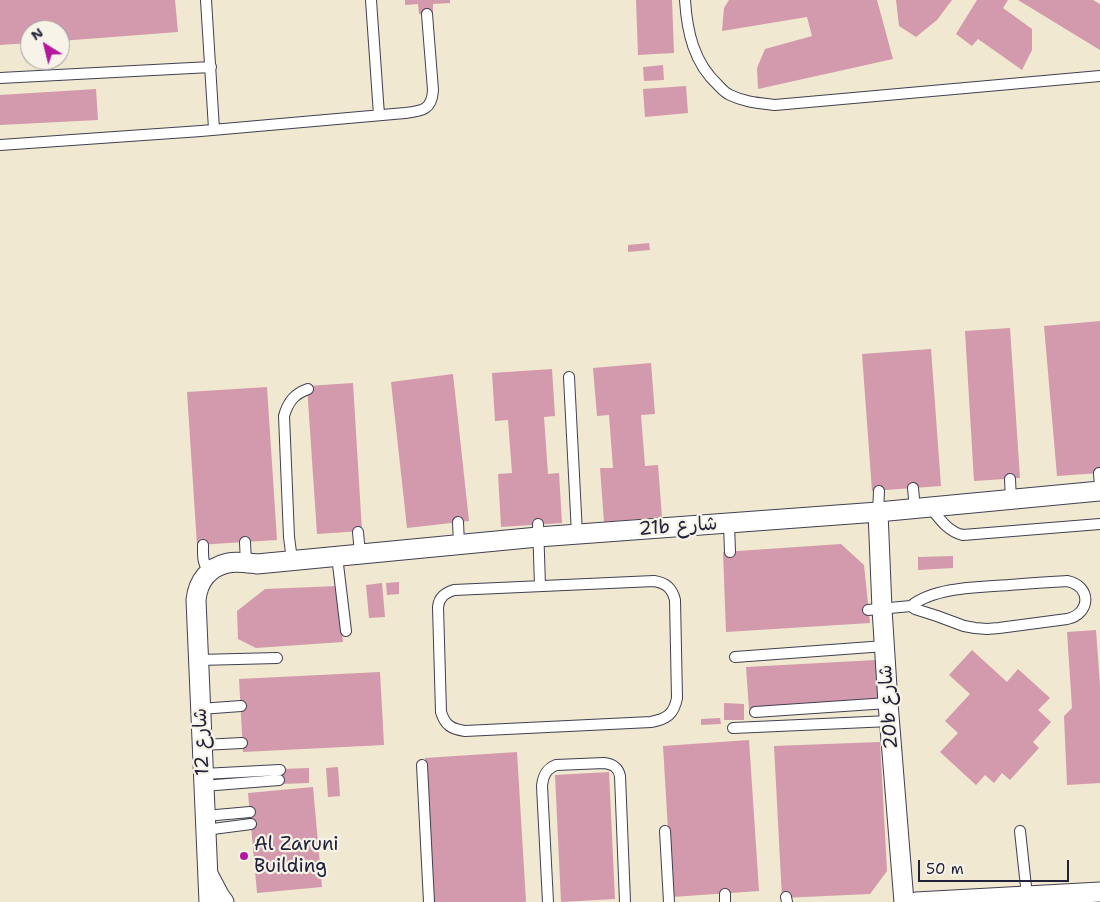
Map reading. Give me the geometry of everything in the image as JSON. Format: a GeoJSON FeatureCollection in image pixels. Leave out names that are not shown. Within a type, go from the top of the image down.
{"type":"FeatureCollection","features":[{"type":"Feature","properties":{"kind":"street","name":"21b شارع"},"geometry":{"type":"LineString","coordinates":[[210,572],[228,563],[292,560],[459,544],[538,531],[577,534],[647,524],[729,523],[878,512],[1100,491]]}},
{"type":"Feature","properties":{"kind":"street","name":"20b شارع"},"geometry":{"type":"LineString","coordinates":[[878,512],[875,610],[885,646],[889,712],[887,766],[904,902]]}},
{"type":"Feature","properties":{"kind":"street","name":"21b شارع"},"geometry":{"type":"LineString","coordinates":[[197,612],[208,592],[216,584],[234,571],[251,563]]}},
{"type":"Feature","properties":{"kind":"street"},"geometry":{"type":"LineString","coordinates":[[197,612],[197,590],[202,580],[210,572]]}},
{"type":"Feature","properties":{"kind":"street","name":"شارع 12"},"geometry":{"type":"LineString","coordinates":[[197,612],[209,902]]}},
{"type":"Feature","properties":{"kind":"street"},"geometry":{"type":"LineString","coordinates":[[208,872],[224,902]]}},
{"type":"Feature","properties":{"kind":"street"},"geometry":{"type":"LineString","coordinates":[[916,902],[1100,892]]}},
{"type":"Feature","properties":{"kind":"lane"},"geometry":{"type":"LineString","coordinates":[[206,0],[214,130]]}},
{"type":"Feature","properties":{"kind":"lane"},"geometry":{"type":"LineString","coordinates":[[371,0],[379,116]]}},
{"type":"Feature","properties":{"kind":"lane"},"geometry":{"type":"LineString","coordinates":[[685,0],[690,40],[698,60],[710,78],[728,94],[751,103],[775,105],[1100,76]]}},
{"type":"Feature","properties":{"kind":"lane"},"geometry":{"type":"LineString","coordinates":[[0,145],[214,130],[421,111],[430,105],[433,90],[427,14]]}},
{"type":"Feature","properties":{"kind":"lane"},"geometry":{"type":"LineString","coordinates":[[0,78],[211,67]]}},
{"type":"Feature","properties":{"kind":"lane"},"geometry":{"type":"LineString","coordinates":[[569,377],[577,534]]}},
{"type":"Feature","properties":{"kind":"lane"},"geometry":{"type":"LineString","coordinates":[[292,560],[289,537],[284,416],[287,405],[295,396],[308,389]]}},
{"type":"Feature","properties":{"kind":"lane"},"geometry":{"type":"LineString","coordinates":[[1099,473],[1100,486]]}},
{"type":"Feature","properties":{"kind":"lane"},"geometry":{"type":"LineString","coordinates":[[1010,479],[1011,500]]}},
{"type":"Feature","properties":{"kind":"lane"},"geometry":{"type":"LineString","coordinates":[[913,488],[923,508],[957,534],[1100,524]]}},
{"type":"Feature","properties":{"kind":"lane"},"geometry":{"type":"LineString","coordinates":[[878,512],[879,491]]}},
{"type":"Feature","properties":{"kind":"lane"},"geometry":{"type":"LineString","coordinates":[[458,522],[459,544]]}},
{"type":"Feature","properties":{"kind":"lane"},"geometry":{"type":"LineString","coordinates":[[729,523],[730,552]]}},
{"type":"Feature","properties":{"kind":"lane"},"geometry":{"type":"LineString","coordinates":[[538,531],[540,586]]}},
{"type":"Feature","properties":{"kind":"lane"},"geometry":{"type":"LineString","coordinates":[[358,532],[360,554]]}},
{"type":"Feature","properties":{"kind":"lane"},"geometry":{"type":"LineString","coordinates":[[245,542],[251,563]]}},
{"type":"Feature","properties":{"kind":"lane"},"geometry":{"type":"LineString","coordinates":[[202,545],[203,563],[210,572]]}},
{"type":"Feature","properties":{"kind":"lane"},"geometry":{"type":"LineString","coordinates":[[337,556],[346,631]]}},
{"type":"Feature","properties":{"kind":"lane"},"geometry":{"type":"LineString","coordinates":[[654,581],[668,586],[673,592],[675,600],[677,698],[675,707],[669,715],[661,720],[642,723],[465,731],[456,730],[449,726],[441,712],[438,601],[442,596],[454,590],[540,586],[654,581]]}},
{"type":"Feature","properties":{"kind":"lane"},"geometry":{"type":"LineString","coordinates":[[875,610],[911,606],[920,600],[935,595],[967,588],[1067,581],[1078,585],[1082,589],[1086,601],[1084,608],[1074,617],[987,629],[964,626],[914,609],[911,606]]}},
{"type":"Feature","properties":{"kind":"lane"},"geometry":{"type":"LineString","coordinates":[[735,657],[885,646]]}},
{"type":"Feature","properties":{"kind":"lane"},"geometry":{"type":"LineString","coordinates":[[198,660],[277,658]]}},
{"type":"Feature","properties":{"kind":"lane"},"geometry":{"type":"LineString","coordinates":[[200,708],[241,706]]}},
{"type":"Feature","properties":{"kind":"lane"},"geometry":{"type":"LineString","coordinates":[[755,712],[889,712]]}},
{"type":"Feature","properties":{"kind":"lane"},"geometry":{"type":"LineString","coordinates":[[733,728],[889,712]]}},
{"type":"Feature","properties":{"kind":"lane"},"geometry":{"type":"LineString","coordinates":[[202,745],[242,743]]}},
{"type":"Feature","properties":{"kind":"lane"},"geometry":{"type":"LineString","coordinates":[[548,902],[543,779],[546,772],[556,765],[604,762],[615,766],[620,776],[625,902]]}},
{"type":"Feature","properties":{"kind":"lane"},"geometry":{"type":"LineString","coordinates":[[422,766],[429,902]]}},
{"type":"Feature","properties":{"kind":"lane"},"geometry":{"type":"LineString","coordinates":[[203,780],[279,775]]}},
{"type":"Feature","properties":{"kind":"lane"},"geometry":{"type":"LineString","coordinates":[[205,823],[250,812]]}},
{"type":"Feature","properties":{"kind":"lane"},"geometry":{"type":"LineString","coordinates":[[205,823],[251,824]]}},
{"type":"Feature","properties":{"kind":"lane"},"geometry":{"type":"LineString","coordinates":[[666,831],[669,902]]}},
{"type":"Feature","properties":{"kind":"lane"},"geometry":{"type":"LineString","coordinates":[[1020,831],[1027,896]]}},
{"type":"Feature","properties":{"kind":"building"},"geometry":{"type":"Polygon","coordinates":[[[0,0],[175,0],[178,32],[70,40],[70,20],[20,20],[20,44],[0,45],[0,0]]]}},
{"type":"Feature","properties":{"kind":"building"},"geometry":{"type":"Polygon","coordinates":[[[405,0],[450,0],[450,3],[433,4],[433,13],[419,14],[418,4],[405,5],[405,0]]]}},
{"type":"Feature","properties":{"kind":"building"},"geometry":{"type":"Polygon","coordinates":[[[636,0],[672,0],[674,53],[638,55],[636,0]]]}},
{"type":"Feature","properties":{"kind":"building"},"geometry":{"type":"Polygon","coordinates":[[[729,0],[877,0],[893,59],[758,89],[757,68],[765,49],[812,36],[807,17],[722,31],[724,8],[729,0]]]}},
{"type":"Feature","properties":{"kind":"building"},"geometry":{"type":"Polygon","coordinates":[[[896,0],[952,0],[937,20],[916,37],[899,26],[896,0]]]}},
{"type":"Feature","properties":{"kind":"building"},"geometry":{"type":"Polygon","coordinates":[[[977,0],[1008,0],[1003,8],[1032,29],[1032,50],[1022,70],[978,39],[972,46],[956,34],[977,0]]]}},
{"type":"Feature","properties":{"kind":"building"},"geometry":{"type":"Polygon","coordinates":[[[1018,0],[1093,0],[1100,4],[1100,50],[1018,0]]]}},
{"type":"Feature","properties":{"kind":"building"},"geometry":{"type":"Polygon","coordinates":[[[663,65],[664,80],[644,81],[643,67],[663,65]]]}},
{"type":"Feature","properties":{"kind":"building"},"geometry":{"type":"Polygon","coordinates":[[[686,86],[688,113],[645,117],[643,89],[686,86]]]}},
{"type":"Feature","properties":{"kind":"building"},"geometry":{"type":"Polygon","coordinates":[[[96,89],[98,120],[0,125],[0,95],[96,89]]]}},
{"type":"Feature","properties":{"kind":"building"},"geometry":{"type":"Polygon","coordinates":[[[649,243],[650,250],[628,252],[628,245],[649,243]]]}},
{"type":"Feature","properties":{"kind":"building"},"geometry":{"type":"Polygon","coordinates":[[[1100,321],[1100,473],[1057,476],[1044,326],[1100,321]]]}},
{"type":"Feature","properties":{"kind":"building"},"geometry":{"type":"Polygon","coordinates":[[[1010,328],[1020,478],[974,481],[965,331],[1010,328]]]}},
{"type":"Feature","properties":{"kind":"building"},"geometry":{"type":"Polygon","coordinates":[[[931,349],[941,486],[872,491],[862,354],[931,349]]]}},
{"type":"Feature","properties":{"kind":"building"},"geometry":{"type":"Polygon","coordinates":[[[651,363],[655,414],[641,415],[645,466],[658,465],[662,517],[604,522],[600,468],[613,468],[609,415],[597,416],[593,368],[651,363]]]}},
{"type":"Feature","properties":{"kind":"building"},"geometry":{"type":"Polygon","coordinates":[[[552,369],[555,416],[544,417],[548,474],[559,473],[562,523],[501,527],[498,474],[512,473],[508,420],[495,421],[492,373],[552,369]]]}},
{"type":"Feature","properties":{"kind":"building"},"geometry":{"type":"Polygon","coordinates":[[[453,374],[469,521],[407,528],[391,382],[453,374]]]}},
{"type":"Feature","properties":{"kind":"building"},"geometry":{"type":"Polygon","coordinates":[[[353,383],[362,531],[317,534],[307,386],[353,383]]]}},
{"type":"Feature","properties":{"kind":"building"},"geometry":{"type":"Polygon","coordinates":[[[267,387],[277,540],[197,545],[187,392],[267,387]]]}},
{"type":"Feature","properties":{"kind":"building"},"geometry":{"type":"Polygon","coordinates":[[[841,544],[864,565],[870,623],[726,632],[723,552],[841,544]]]}},
{"type":"Feature","properties":{"kind":"building"},"geometry":{"type":"Polygon","coordinates":[[[953,556],[953,568],[918,570],[918,557],[953,556]]]}},
{"type":"Feature","properties":{"kind":"building"},"geometry":{"type":"Polygon","coordinates":[[[399,582],[399,594],[387,595],[386,583],[399,582]]]}},
{"type":"Feature","properties":{"kind":"building"},"geometry":{"type":"Polygon","coordinates":[[[382,583],[385,617],[369,618],[366,585],[382,583]]]}},
{"type":"Feature","properties":{"kind":"building"},"geometry":{"type":"Polygon","coordinates":[[[338,586],[343,642],[256,648],[238,639],[237,611],[265,589],[338,586]]]}},
{"type":"Feature","properties":{"kind":"building"},"geometry":{"type":"Polygon","coordinates":[[[1096,630],[1100,685],[1100,783],[1067,785],[1064,716],[1072,708],[1067,632],[1096,630]]]}},
{"type":"Feature","properties":{"kind":"building"},"geometry":{"type":"Polygon","coordinates":[[[972,650],[1007,682],[1018,669],[1050,698],[1038,710],[1051,722],[1033,742],[1039,748],[1010,780],[1002,773],[994,783],[985,775],[976,785],[940,752],[958,733],[945,721],[970,694],[949,675],[972,650]]]}},
{"type":"Feature","properties":{"kind":"building"},"geometry":{"type":"Polygon","coordinates":[[[876,660],[878,701],[749,709],[746,667],[876,660]]]}},
{"type":"Feature","properties":{"kind":"building"},"geometry":{"type":"Polygon","coordinates":[[[380,672],[384,745],[243,752],[239,679],[380,672]]]}},
{"type":"Feature","properties":{"kind":"building"},"geometry":{"type":"Polygon","coordinates":[[[724,703],[744,704],[744,720],[724,720],[724,703]]]}},
{"type":"Feature","properties":{"kind":"building"},"geometry":{"type":"Polygon","coordinates":[[[720,718],[721,724],[701,725],[701,719],[720,718]]]}},
{"type":"Feature","properties":{"kind":"building"},"geometry":{"type":"Polygon","coordinates":[[[749,740],[759,891],[672,897],[663,746],[749,740]]]}},
{"type":"Feature","properties":{"kind":"building"},"geometry":{"type":"Polygon","coordinates":[[[880,742],[887,871],[870,894],[782,898],[774,746],[880,742]]]}},
{"type":"Feature","properties":{"kind":"building"},"geometry":{"type":"Polygon","coordinates":[[[517,752],[526,902],[433,902],[425,758],[517,752]]]}},
{"type":"Feature","properties":{"kind":"building"},"geometry":{"type":"Polygon","coordinates":[[[338,767],[340,796],[328,797],[326,768],[338,767]]]}},
{"type":"Feature","properties":{"kind":"building"},"geometry":{"type":"Polygon","coordinates":[[[309,768],[309,783],[281,784],[280,769],[309,768]]]}},
{"type":"Feature","properties":{"kind":"building"},"geometry":{"type":"Polygon","coordinates":[[[609,772],[615,899],[561,902],[555,775],[609,772]]]}},
{"type":"Feature","properties":{"kind":"building"},"geometry":{"type":"Polygon","coordinates":[[[313,787],[322,887],[257,893],[248,793],[313,787]]]}},
{"type":"Feature","properties":{"kind":"place","name":"Al Zaruni Building"},"geometry":{"type":"Point","coordinates":[244,856]}}]}
